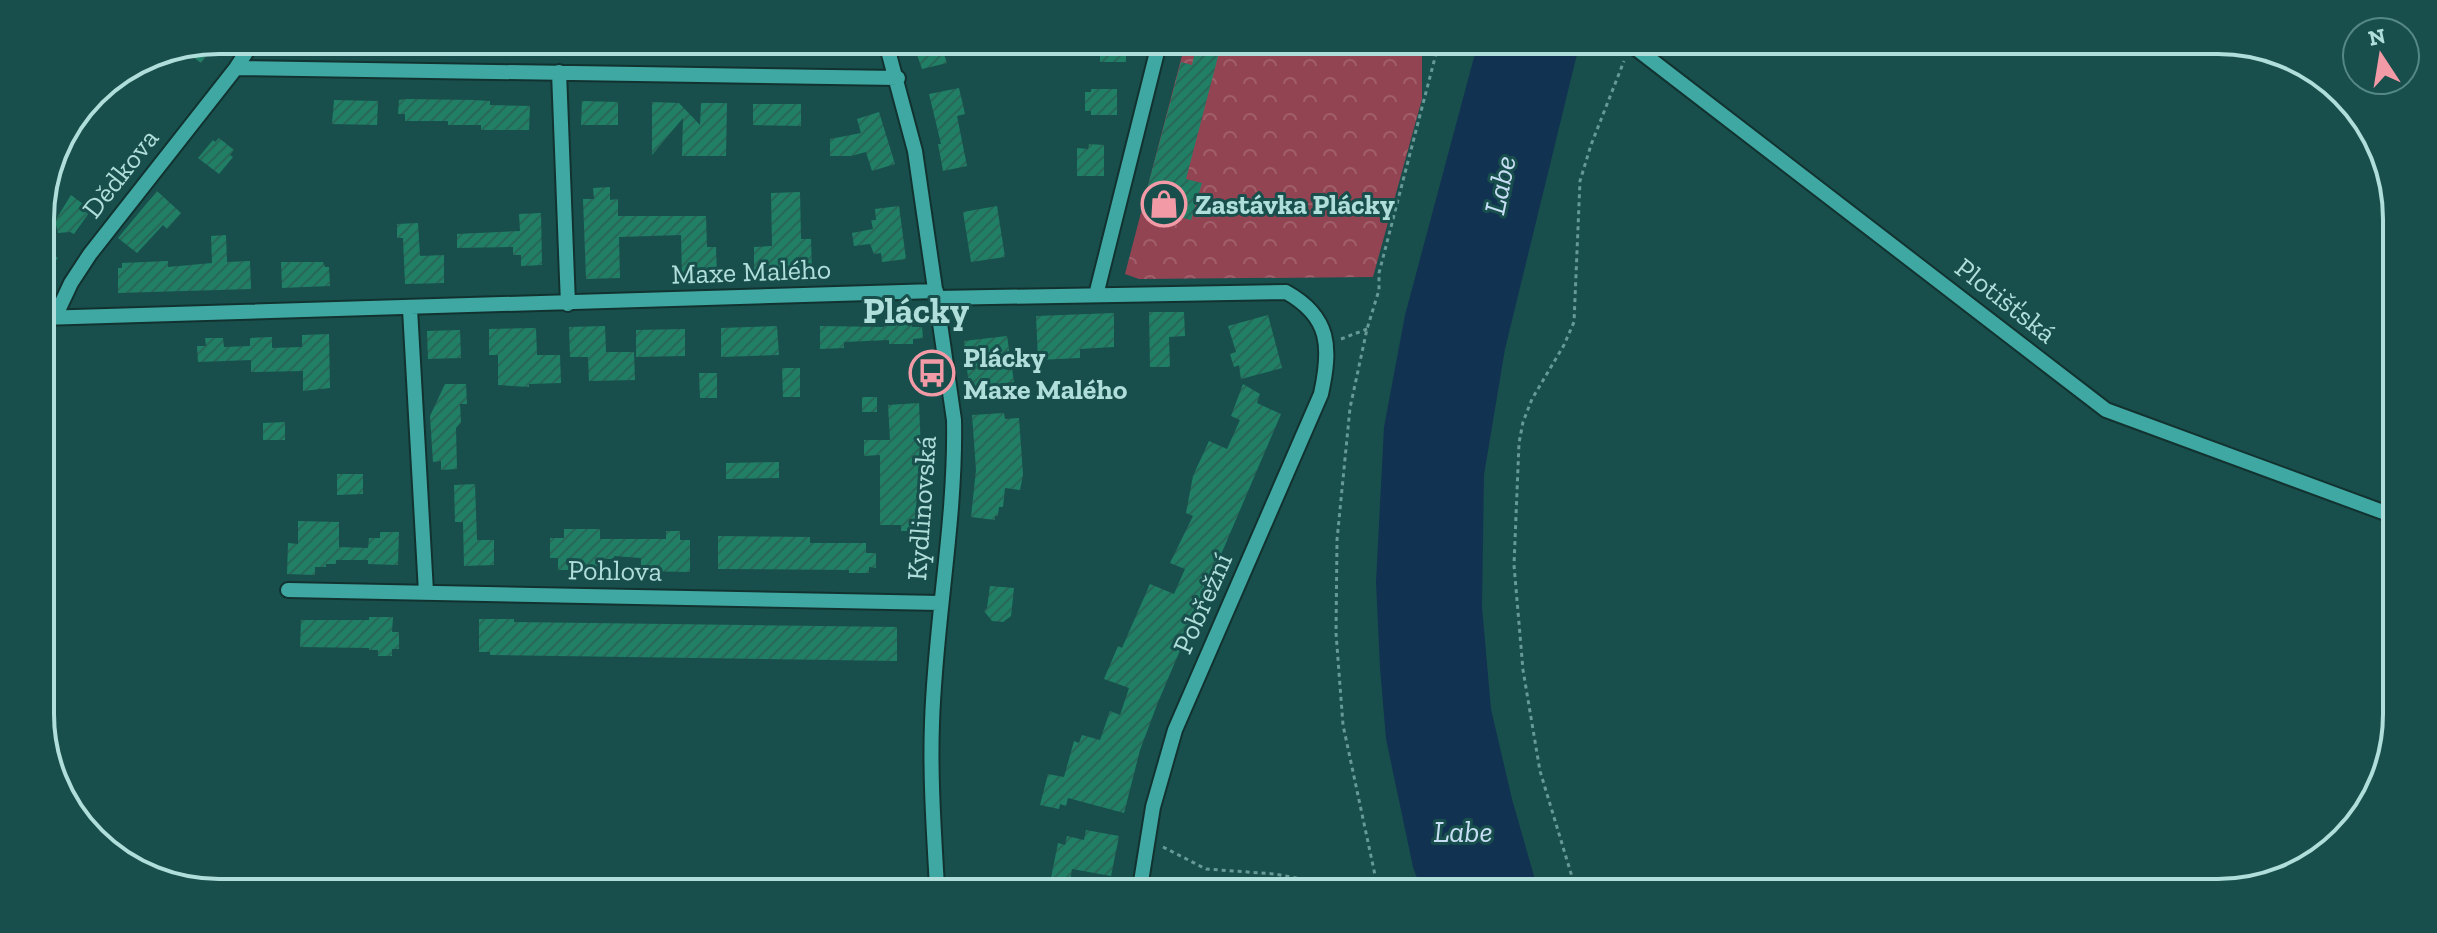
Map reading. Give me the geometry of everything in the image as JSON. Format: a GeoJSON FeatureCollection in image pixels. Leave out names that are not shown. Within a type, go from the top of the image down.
{"type":"FeatureCollection","features":[{"type":"Feature","properties":{"kind":"street","name":"Dědkova"},"geometry":{"type":"LineString","coordinates":[[54,309],[90,254],[245,54]]}},
{"type":"Feature","properties":{"kind":"street","name":"Kydlinovská"},"geometry":{"type":"LineString","coordinates":[[890,54],[915,151],[954,420],[954,457],[931,724],[937,879]]}},
{"type":"Feature","properties":{"kind":"street"},"geometry":{"type":"LineString","coordinates":[[1096,295],[1156,54]]}},
{"type":"Feature","properties":{"kind":"street","name":"Plotišťská"},"geometry":{"type":"LineString","coordinates":[[1643,54],[2106,410],[2383,512]]}},
{"type":"Feature","properties":{"kind":"street"},"geometry":{"type":"LineString","coordinates":[[236,68],[898,78]]}},
{"type":"Feature","properties":{"kind":"street"},"geometry":{"type":"LineString","coordinates":[[559,72],[568,304]]}},
{"type":"Feature","properties":{"kind":"street"},"geometry":{"type":"LineString","coordinates":[[937,294],[1286,292],[1303,301],[1314,313],[1324,329],[1327,345]]}},
{"type":"Feature","properties":{"kind":"street","name":"Maxe Malého"},"geometry":{"type":"LineString","coordinates":[[54,318],[937,294]]}},
{"type":"Feature","properties":{"kind":"street"},"geometry":{"type":"LineString","coordinates":[[410,309],[426,592]]}},
{"type":"Feature","properties":{"kind":"street","name":"Pobřežní"},"geometry":{"type":"LineString","coordinates":[[1145,879],[1146,843],[1162,771],[1175,730],[1321,394],[1327,367],[1327,345]]}},
{"type":"Feature","properties":{"kind":"street","name":"Pohlova"},"geometry":{"type":"LineString","coordinates":[[288,590],[940,603]]}},
{"type":"Feature","properties":{"kind":"path"},"geometry":{"type":"LineString","coordinates":[[1376,879],[1343,725],[1336,633],[1337,540],[1350,408],[1379,290],[1379,273],[1436,54]]}},
{"type":"Feature","properties":{"kind":"path"},"geometry":{"type":"LineString","coordinates":[[1573,879],[1540,771],[1523,670],[1514,565],[1519,443],[1532,399],[1574,322],[1580,181],[1624,60]]}},
{"type":"Feature","properties":{"kind":"path"},"geometry":{"type":"LineString","coordinates":[[1327,345],[1367,329]]}},
{"type":"Feature","properties":{"kind":"path"},"geometry":{"type":"LineString","coordinates":[[1146,843],[1160,846],[1206,869],[1301,879]]}},
{"type":"Feature","properties":{"kind":"green space"},"geometry":{"type":"Polygon","coordinates":[[[1182,54],[1422,54],[1422,99],[1373,277],[1139,279],[1125,274],[1182,54]]]}},
{"type":"Feature","properties":{"kind":"water","name":"Labe"},"geometry":{"type":"Polygon","coordinates":[[[1475,54],[1577,54],[1505,349],[1484,475],[1482,607],[1491,709],[1535,879],[1417,879],[1413,867],[1386,739],[1376,582],[1384,427],[1405,315],[1475,54]]]}},
{"type":"Feature","properties":{"kind":"building"},"geometry":{"type":"Polygon","coordinates":[[[917,54],[944,54],[947,63],[922,69],[917,54]]]}},
{"type":"Feature","properties":{"kind":"building"},"geometry":{"type":"Polygon","coordinates":[[[1100,54],[1126,54],[1126,62],[1100,62],[1100,54]]]}},
{"type":"Feature","properties":{"kind":"building"},"geometry":{"type":"Polygon","coordinates":[[[1195,54],[1219,54],[1186,179],[1202,183],[1191,220],[1179,217],[1178,222],[1141,212],[1181,62],[1192,65],[1195,54]]]}},
{"type":"Feature","properties":{"kind":"building"},"geometry":{"type":"Polygon","coordinates":[[[208,55],[201,63],[192,56],[208,55]]]}},
{"type":"Feature","properties":{"kind":"building"},"geometry":{"type":"Polygon","coordinates":[[[959,88],[965,114],[957,116],[967,166],[943,171],[938,144],[941,144],[929,94],[959,88]]]}},
{"type":"Feature","properties":{"kind":"building"},"geometry":{"type":"Polygon","coordinates":[[[1091,89],[1117,89],[1117,115],[1091,115],[1091,111],[1085,111],[1085,92],[1091,92],[1091,89]]]}},
{"type":"Feature","properties":{"kind":"building"},"geometry":{"type":"Polygon","coordinates":[[[334,100],[378,101],[377,125],[332,124],[334,100]]]}},
{"type":"Feature","properties":{"kind":"building"},"geometry":{"type":"Polygon","coordinates":[[[399,100],[473,100],[490,101],[490,105],[530,106],[529,130],[481,130],[481,125],[448,125],[448,121],[405,121],[405,114],[398,114],[399,100]]]}},
{"type":"Feature","properties":{"kind":"building"},"geometry":{"type":"Polygon","coordinates":[[[582,101],[618,102],[618,125],[581,125],[582,101]]]}},
{"type":"Feature","properties":{"kind":"building"},"geometry":{"type":"Polygon","coordinates":[[[652,102],[679,103],[700,125],[701,103],[727,103],[726,156],[682,156],[683,118],[652,155],[652,102]]]}},
{"type":"Feature","properties":{"kind":"building"},"geometry":{"type":"Polygon","coordinates":[[[753,104],[801,104],[801,126],[753,125],[753,104]]]}},
{"type":"Feature","properties":{"kind":"building"},"geometry":{"type":"Polygon","coordinates":[[[879,112],[895,164],[872,171],[866,152],[830,156],[830,139],[861,133],[857,119],[879,112]]]}},
{"type":"Feature","properties":{"kind":"building"},"geometry":{"type":"Polygon","coordinates":[[[219,138],[234,150],[230,155],[233,157],[219,174],[198,158],[213,140],[215,142],[219,138]]]}},
{"type":"Feature","properties":{"kind":"building"},"geometry":{"type":"Polygon","coordinates":[[[1089,144],[1104,145],[1104,176],[1077,176],[1077,148],[1088,149],[1089,144]]]}},
{"type":"Feature","properties":{"kind":"building"},"geometry":{"type":"Polygon","coordinates":[[[610,187],[610,200],[618,199],[618,216],[706,216],[707,247],[716,247],[717,275],[682,276],[681,235],[619,237],[620,278],[586,279],[583,199],[594,199],[593,188],[610,187]]]}},
{"type":"Feature","properties":{"kind":"building"},"geometry":{"type":"Polygon","coordinates":[[[157,191],[181,213],[167,229],[163,225],[137,253],[118,238],[157,191]]]}},
{"type":"Feature","properties":{"kind":"building"},"geometry":{"type":"Polygon","coordinates":[[[800,192],[801,239],[811,239],[812,272],[754,274],[754,247],[772,246],[771,193],[800,192]]]}},
{"type":"Feature","properties":{"kind":"building"},"geometry":{"type":"Polygon","coordinates":[[[71,195],[91,210],[74,234],[58,233],[55,221],[71,195]]]}},
{"type":"Feature","properties":{"kind":"building"},"geometry":{"type":"Polygon","coordinates":[[[899,206],[906,259],[882,262],[881,253],[874,254],[870,244],[854,246],[852,233],[873,229],[871,220],[876,220],[875,209],[899,206]]]}},
{"type":"Feature","properties":{"kind":"building"},"geometry":{"type":"Polygon","coordinates":[[[997,206],[1005,257],[971,262],[963,212],[997,206]]]}},
{"type":"Feature","properties":{"kind":"building"},"geometry":{"type":"Polygon","coordinates":[[[541,213],[542,265],[521,266],[521,255],[513,255],[513,247],[457,248],[457,234],[520,231],[519,214],[541,213]]]}},
{"type":"Feature","properties":{"kind":"building"},"geometry":{"type":"Polygon","coordinates":[[[418,223],[420,256],[444,255],[444,283],[405,284],[403,238],[397,238],[397,224],[418,223]]]}},
{"type":"Feature","properties":{"kind":"building"},"geometry":{"type":"Polygon","coordinates":[[[226,235],[227,262],[250,261],[251,289],[118,293],[118,268],[122,268],[122,263],[168,261],[168,267],[212,263],[211,236],[226,235]]]}},
{"type":"Feature","properties":{"kind":"building"},"geometry":{"type":"Polygon","coordinates":[[[281,262],[323,262],[325,267],[329,267],[330,286],[282,288],[281,262]]]}},
{"type":"Feature","properties":{"kind":"building"},"geometry":{"type":"Polygon","coordinates":[[[1149,312],[1184,312],[1185,336],[1169,337],[1170,367],[1150,367],[1149,312]]]}},
{"type":"Feature","properties":{"kind":"building"},"geometry":{"type":"Polygon","coordinates":[[[1114,313],[1114,347],[1080,349],[1080,358],[1038,360],[1036,316],[1114,313]]]}},
{"type":"Feature","properties":{"kind":"building"},"geometry":{"type":"Polygon","coordinates":[[[1268,315],[1282,368],[1241,379],[1239,365],[1234,367],[1230,354],[1236,352],[1228,326],[1268,315]]]}},
{"type":"Feature","properties":{"kind":"building"},"geometry":{"type":"Polygon","coordinates":[[[912,322],[912,327],[922,327],[923,338],[913,339],[913,344],[889,344],[889,340],[844,342],[844,348],[820,349],[820,326],[884,327],[884,323],[912,322]]]}},
{"type":"Feature","properties":{"kind":"building"},"geometry":{"type":"Polygon","coordinates":[[[605,326],[606,352],[634,352],[635,380],[589,381],[588,357],[570,357],[569,327],[605,326]]]}},
{"type":"Feature","properties":{"kind":"building"},"geometry":{"type":"Polygon","coordinates":[[[777,326],[779,355],[721,357],[721,328],[777,326]]]}},
{"type":"Feature","properties":{"kind":"building"},"geometry":{"type":"Polygon","coordinates":[[[536,328],[537,355],[560,355],[561,383],[529,384],[529,387],[498,385],[498,355],[489,355],[489,329],[536,328]]]}},
{"type":"Feature","properties":{"kind":"building"},"geometry":{"type":"Polygon","coordinates":[[[685,329],[685,356],[636,357],[636,330],[685,329]]]}},
{"type":"Feature","properties":{"kind":"building"},"geometry":{"type":"Polygon","coordinates":[[[460,330],[461,358],[428,359],[427,331],[460,330]]]}},
{"type":"Feature","properties":{"kind":"building"},"geometry":{"type":"Polygon","coordinates":[[[329,334],[330,388],[303,391],[303,371],[251,372],[251,360],[198,362],[197,346],[206,346],[205,338],[223,338],[224,347],[250,346],[250,338],[272,337],[272,348],[302,347],[302,335],[329,334]]]}},
{"type":"Feature","properties":{"kind":"building"},"geometry":{"type":"Polygon","coordinates":[[[1007,336],[1014,382],[969,387],[964,341],[1007,336]]]}},
{"type":"Feature","properties":{"kind":"building"},"geometry":{"type":"Polygon","coordinates":[[[782,368],[800,368],[800,397],[783,397],[782,368]]]}},
{"type":"Feature","properties":{"kind":"building"},"geometry":{"type":"Polygon","coordinates":[[[699,373],[717,373],[717,398],[700,398],[699,373]]]}},
{"type":"Feature","properties":{"kind":"building"},"geometry":{"type":"Polygon","coordinates":[[[445,384],[466,384],[467,404],[460,404],[461,422],[456,428],[457,469],[441,470],[441,461],[433,462],[430,416],[445,384]]]}},
{"type":"Feature","properties":{"kind":"building"},"geometry":{"type":"Polygon","coordinates":[[[1243,384],[1260,394],[1257,403],[1281,414],[1158,702],[1140,750],[1124,813],[1068,798],[1066,806],[1060,804],[1059,809],[1040,805],[1048,774],[1064,777],[1074,741],[1079,743],[1082,735],[1100,740],[1110,711],[1120,715],[1129,688],[1104,679],[1118,646],[1122,648],[1150,584],[1174,594],[1185,569],[1170,563],[1193,516],[1186,513],[1193,476],[1209,441],[1227,449],[1240,420],[1231,416],[1243,384]]]}},
{"type":"Feature","properties":{"kind":"building"},"geometry":{"type":"Polygon","coordinates":[[[862,397],[877,397],[877,412],[862,412],[862,397]]]}},
{"type":"Feature","properties":{"kind":"building"},"geometry":{"type":"Polygon","coordinates":[[[919,403],[922,478],[919,478],[915,516],[918,516],[917,531],[901,531],[901,525],[880,525],[880,455],[864,456],[864,440],[890,440],[888,405],[919,403]]]}},
{"type":"Feature","properties":{"kind":"building"},"geometry":{"type":"Polygon","coordinates":[[[1004,413],[1005,419],[1019,418],[1023,475],[1020,490],[1005,488],[1003,507],[999,507],[995,520],[971,517],[976,470],[972,415],[1004,413]]]}},
{"type":"Feature","properties":{"kind":"building"},"geometry":{"type":"Polygon","coordinates":[[[285,422],[285,440],[263,440],[263,423],[285,422]]]}},
{"type":"Feature","properties":{"kind":"building"},"geometry":{"type":"Polygon","coordinates":[[[779,462],[779,478],[726,479],[726,463],[779,462]]]}},
{"type":"Feature","properties":{"kind":"building"},"geometry":{"type":"Polygon","coordinates":[[[337,474],[363,474],[363,494],[337,495],[337,474]]]}},
{"type":"Feature","properties":{"kind":"building"},"geometry":{"type":"Polygon","coordinates":[[[475,484],[477,540],[494,540],[494,565],[464,566],[463,522],[455,522],[454,485],[475,484]]]}},
{"type":"Feature","properties":{"kind":"building"},"geometry":{"type":"Polygon","coordinates":[[[298,521],[339,522],[339,547],[368,548],[369,538],[380,538],[380,532],[399,532],[398,565],[368,564],[368,560],[336,560],[336,564],[315,567],[315,575],[287,574],[288,543],[298,544],[298,521]]]}},
{"type":"Feature","properties":{"kind":"building"},"geometry":{"type":"Polygon","coordinates":[[[564,529],[600,529],[600,539],[666,539],[666,531],[680,531],[680,540],[690,540],[690,572],[641,571],[641,558],[614,556],[614,559],[605,559],[605,570],[558,570],[558,558],[550,558],[550,538],[564,538],[564,529]]]}},
{"type":"Feature","properties":{"kind":"building"},"geometry":{"type":"Polygon","coordinates":[[[718,536],[810,537],[810,543],[866,543],[866,553],[876,553],[876,568],[869,567],[869,573],[849,573],[849,570],[718,569],[718,536]]]}},
{"type":"Feature","properties":{"kind":"building"},"geometry":{"type":"Polygon","coordinates":[[[990,586],[1014,588],[1011,616],[1003,622],[992,621],[984,611],[990,586]]]}},
{"type":"Feature","properties":{"kind":"building"},"geometry":{"type":"Polygon","coordinates":[[[369,617],[393,617],[392,632],[399,632],[399,649],[392,649],[392,656],[378,656],[378,650],[369,648],[300,647],[301,620],[369,620],[369,617]]]}},
{"type":"Feature","properties":{"kind":"building"},"geometry":{"type":"Polygon","coordinates":[[[479,619],[897,627],[897,661],[490,655],[490,652],[479,652],[479,619]]]}},
{"type":"Feature","properties":{"kind":"building"},"geometry":{"type":"Polygon","coordinates":[[[1086,830],[1119,836],[1111,876],[1072,869],[1070,879],[1051,879],[1058,843],[1065,845],[1067,836],[1084,840],[1086,830]]]}},
{"type":"Feature","properties":{"kind":"place","name":"Zastávka Plácky"},"geometry":{"type":"Point","coordinates":[1164,204]}},
{"type":"Feature","properties":{"kind":"place","name":"Plácky Maxe Malého"},"geometry":{"type":"Point","coordinates":[932,373]}},
{"type":"Feature","properties":{"kind":"district","name":"Plácky"},"geometry":{"type":"Point","coordinates":[916,310]}}]}
